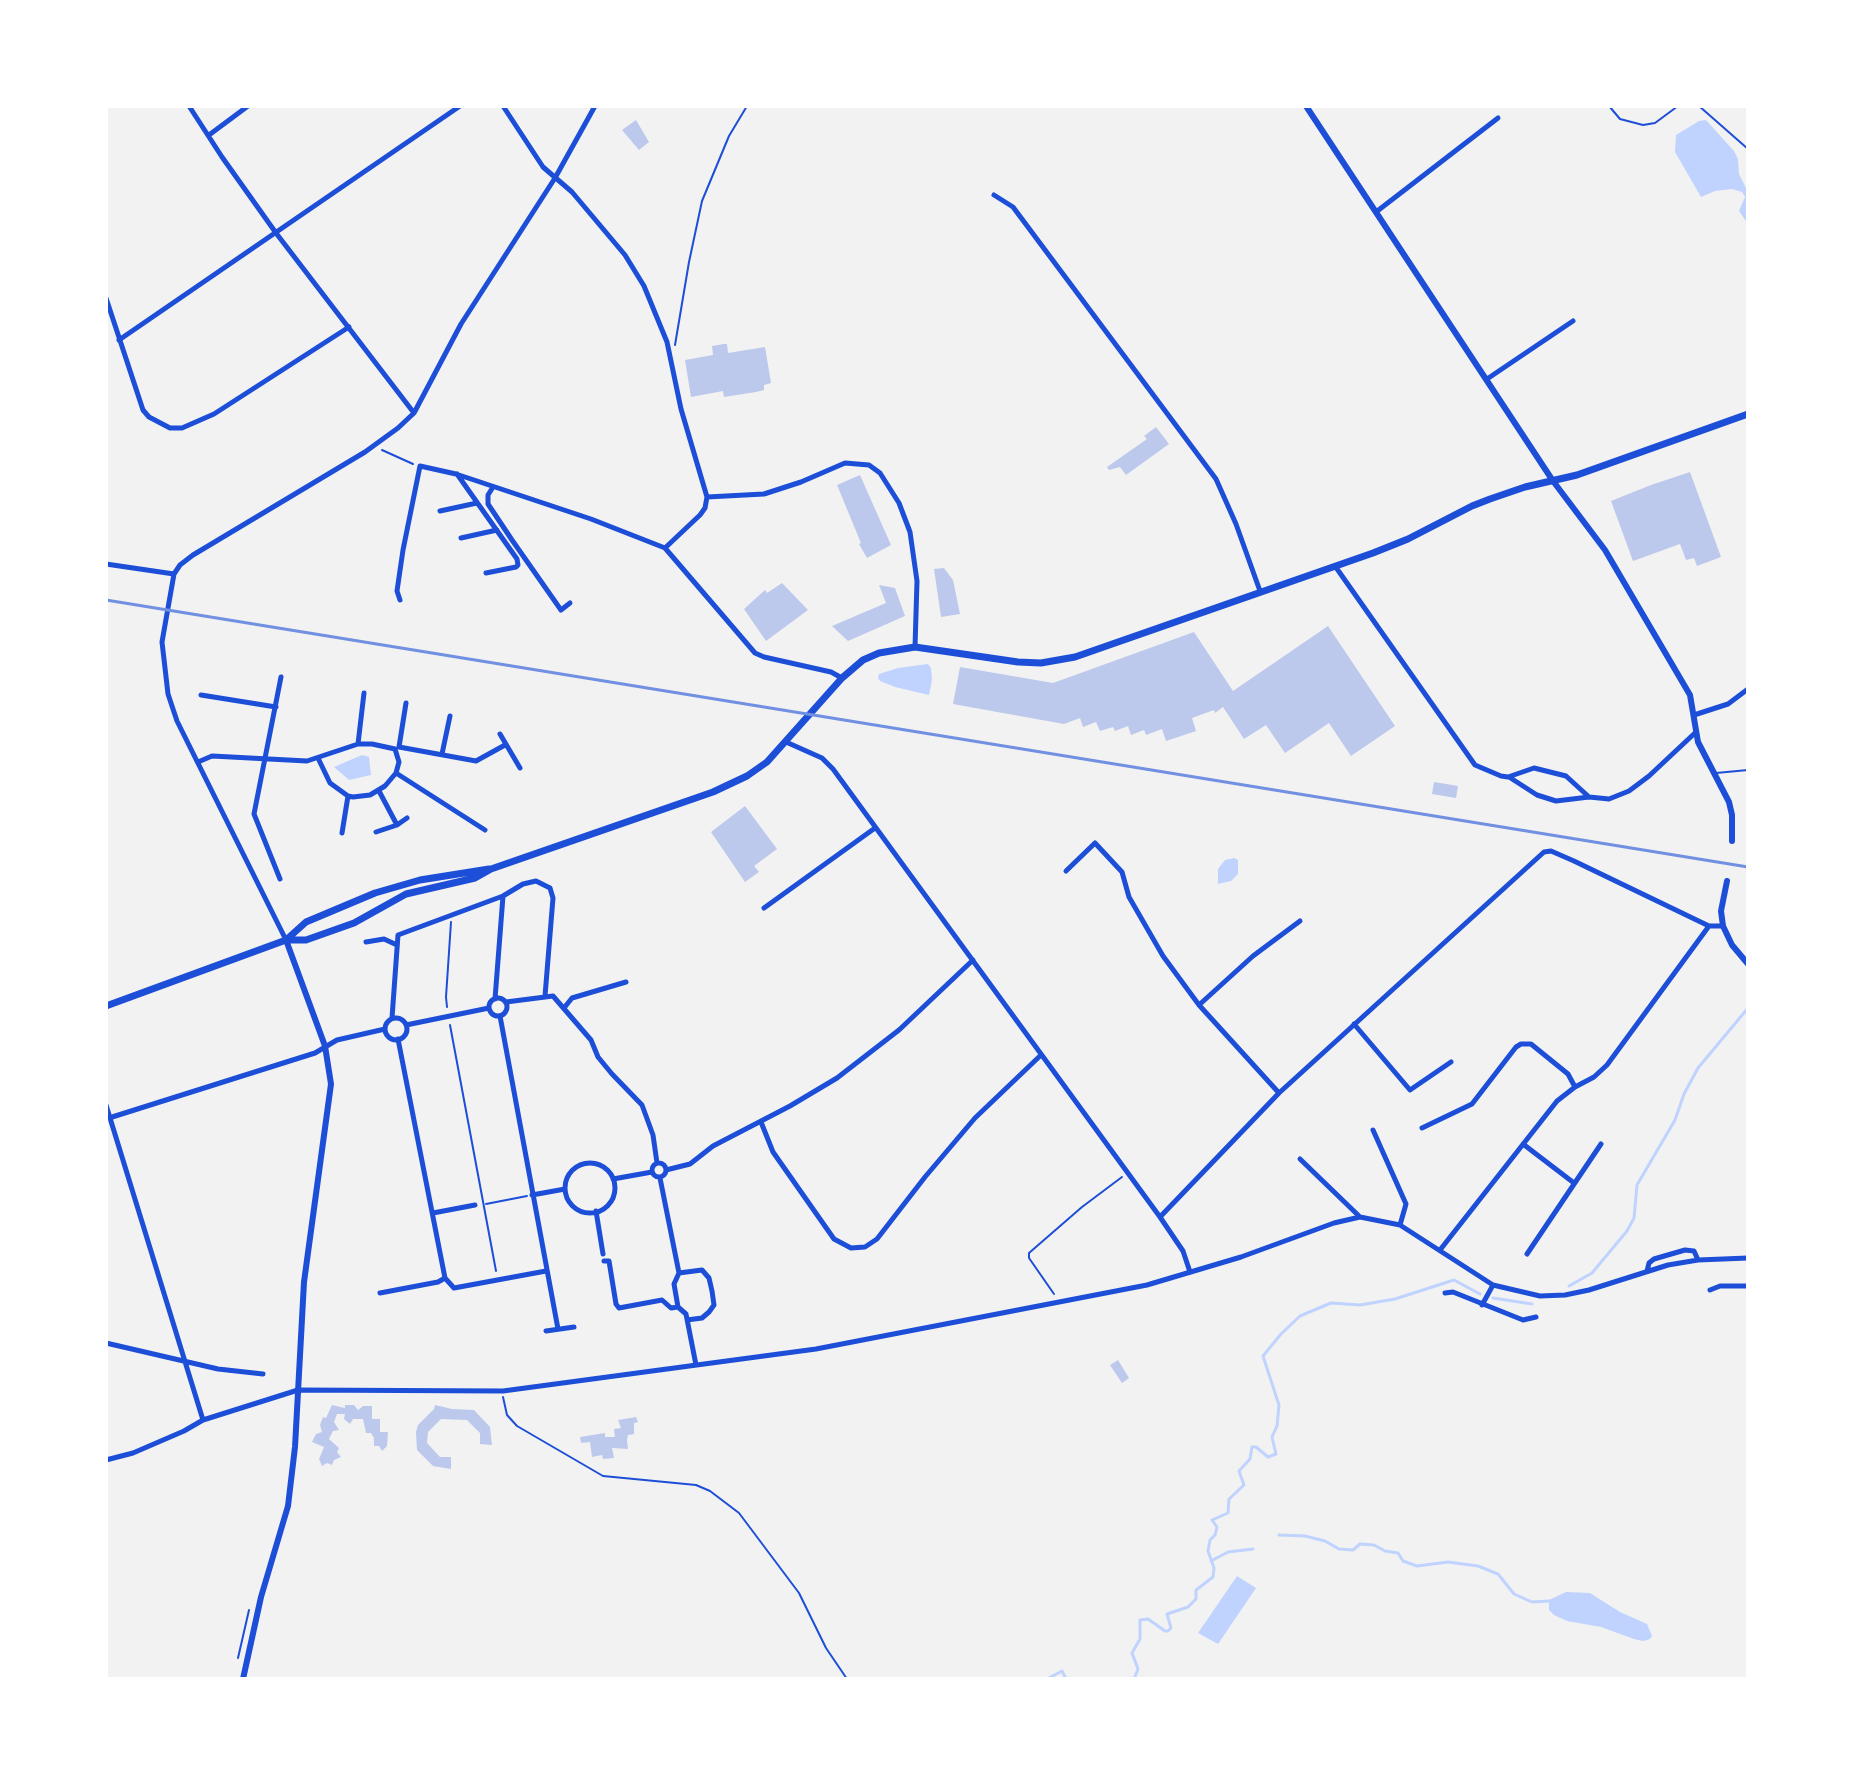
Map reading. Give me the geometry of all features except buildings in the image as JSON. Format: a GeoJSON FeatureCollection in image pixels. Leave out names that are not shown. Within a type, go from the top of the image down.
{"type":"FeatureCollection","features":[{"type":"Feature","properties":{"kind":"main road"},"geometry":{"type":"LineString","coordinates":[[106,1006],[286,940],[306,940],[354,923],[406,894],[475,878],[491,869],[713,792],[747,776],[767,762],[842,678],[863,660],[879,653],[915,647],[1018,662],[1056,661],[1136,637],[1408,539],[1472,506],[1525,487],[1583,473],[1748,414]]}},
{"type":"Feature","properties":{"kind":"main road"},"geometry":{"type":"LineString","coordinates":[[286,940],[306,922],[375,893],[420,880],[491,869]]}},
{"type":"Feature","properties":{"kind":"street"},"geometry":{"type":"LineString","coordinates":[[189,106],[276,233],[414,413]]}},
{"type":"Feature","properties":{"kind":"street"},"geometry":{"type":"LineString","coordinates":[[209,135],[248,106]]}},
{"type":"Feature","properties":{"kind":"street"},"geometry":{"type":"LineString","coordinates":[[119,340],[460,106]]}},
{"type":"Feature","properties":{"kind":"street"},"geometry":{"type":"LineString","coordinates":[[503,106],[543,167],[572,192],[635,271],[663,332],[673,362],[681,409],[707,497],[700,515],[665,548]]}},
{"type":"Feature","properties":{"kind":"street"},"geometry":{"type":"LineString","coordinates":[[243,1679],[261,1597],[285,1523],[295,1447],[300,1320],[331,1084],[325,1046],[286,940],[177,721],[168,694],[162,656],[163,634],[174,574],[193,555],[375,444],[414,413],[461,324],[555,178],[595,106]]}},
{"type":"Feature","properties":{"kind":"street"},"geometry":{"type":"LineString","coordinates":[[1306,106],[1553,481],[1605,550],[1661,643],[1690,695],[1702,751],[1729,802],[1732,841]]}},
{"type":"Feature","properties":{"kind":"street"},"geometry":{"type":"LineString","coordinates":[[1376,212],[1498,118]]}},
{"type":"Feature","properties":{"kind":"street"},"geometry":{"type":"LineString","coordinates":[[994,195],[1013,207],[1216,479],[1260,591]]}},
{"type":"Feature","properties":{"kind":"street"},"geometry":{"type":"LineString","coordinates":[[106,298],[143,410],[160,425],[182,428],[214,414],[349,327]]}},
{"type":"Feature","properties":{"kind":"street"},"geometry":{"type":"LineString","coordinates":[[1487,379],[1573,321]]}},
{"type":"Feature","properties":{"kind":"street"},"geometry":{"type":"LineString","coordinates":[[707,497],[764,494],[845,463],[869,465],[880,473],[899,503],[910,532],[917,581],[915,647]]}},
{"type":"Feature","properties":{"kind":"street"},"geometry":{"type":"LineString","coordinates":[[400,600],[397,591],[403,550],[420,466],[456,474],[591,519],[665,548],[755,653],[831,672],[842,678]]}},
{"type":"Feature","properties":{"kind":"street"},"geometry":{"type":"LineString","coordinates":[[456,474],[518,565],[486,573]]}},
{"type":"Feature","properties":{"kind":"street"},"geometry":{"type":"LineString","coordinates":[[493,487],[488,495],[488,504],[561,610],[570,603]]}},
{"type":"Feature","properties":{"kind":"street"},"geometry":{"type":"LineString","coordinates":[[440,511],[477,503]]}},
{"type":"Feature","properties":{"kind":"street"},"geometry":{"type":"LineString","coordinates":[[461,538],[497,530]]}},
{"type":"Feature","properties":{"kind":"street"},"geometry":{"type":"LineString","coordinates":[[106,564],[174,574]]}},
{"type":"Feature","properties":{"kind":"street"},"geometry":{"type":"LineString","coordinates":[[1335,566],[1471,761],[1488,773],[1508,777],[1537,795],[1556,801],[1589,797],[1609,799],[1629,791],[1649,776],[1696,732]]}},
{"type":"Feature","properties":{"kind":"street"},"geometry":{"type":"LineString","coordinates":[[280,879],[254,818],[281,677]]}},
{"type":"Feature","properties":{"kind":"street"},"geometry":{"type":"LineString","coordinates":[[1694,715],[1728,704],[1748,689]]}},
{"type":"Feature","properties":{"kind":"street"},"geometry":{"type":"LineString","coordinates":[[358,744],[364,693]]}},
{"type":"Feature","properties":{"kind":"street"},"geometry":{"type":"LineString","coordinates":[[201,695],[276,707]]}},
{"type":"Feature","properties":{"kind":"street"},"geometry":{"type":"LineString","coordinates":[[318,758],[330,783],[348,796],[363,797],[379,791],[396,773],[399,762],[397,748],[406,703]]}},
{"type":"Feature","properties":{"kind":"street"},"geometry":{"type":"LineString","coordinates":[[442,754],[450,716]]}},
{"type":"Feature","properties":{"kind":"street"},"geometry":{"type":"LineString","coordinates":[[500,734],[520,768]]}},
{"type":"Feature","properties":{"kind":"street"},"geometry":{"type":"LineString","coordinates":[[786,742],[822,758],[833,769],[1160,1217],[1183,1251],[1190,1272]]}},
{"type":"Feature","properties":{"kind":"street"},"geometry":{"type":"LineString","coordinates":[[198,762],[212,756],[294,762],[318,758],[358,744],[476,761],[505,745]]}},
{"type":"Feature","properties":{"kind":"street"},"geometry":{"type":"LineString","coordinates":[[1508,777],[1534,768],[1566,776],[1589,797]]}},
{"type":"Feature","properties":{"kind":"street"},"geometry":{"type":"LineString","coordinates":[[396,773],[485,830]]}},
{"type":"Feature","properties":{"kind":"street"},"geometry":{"type":"LineString","coordinates":[[379,791],[397,825]]}},
{"type":"Feature","properties":{"kind":"street"},"geometry":{"type":"LineString","coordinates":[[342,833],[348,796]]}},
{"type":"Feature","properties":{"kind":"street"},"geometry":{"type":"LineString","coordinates":[[376,832],[407,818]]}},
{"type":"Feature","properties":{"kind":"street"},"geometry":{"type":"LineString","coordinates":[[764,908],[875,828]]}},
{"type":"Feature","properties":{"kind":"street"},"geometry":{"type":"LineString","coordinates":[[1066,871],[1095,843],[1122,872],[1129,897],[1163,956],[1199,1005],[1279,1093]]}},
{"type":"Feature","properties":{"kind":"street"},"geometry":{"type":"LineString","coordinates":[[1160,1217],[1279,1093],[1544,852],[1551,851],[1574,861],[1709,926],[1723,926]]}},
{"type":"Feature","properties":{"kind":"street"},"geometry":{"type":"LineString","coordinates":[[392,1018],[398,935],[536,881],[550,888],[553,898],[545,996]]}},
{"type":"Feature","properties":{"kind":"street"},"geometry":{"type":"LineString","coordinates":[[1727,881],[1721,911],[1723,926],[1732,945],[1748,964]]}},
{"type":"Feature","properties":{"kind":"street"},"geometry":{"type":"LineString","coordinates":[[406,1025],[489,1008],[495,999],[503,896]]}},
{"type":"Feature","properties":{"kind":"street"},"geometry":{"type":"LineString","coordinates":[[1199,1005],[1253,956],[1300,921]]}},
{"type":"Feature","properties":{"kind":"street"},"geometry":{"type":"LineString","coordinates":[[1440,1250],[1557,1101],[1607,1065],[1709,926]]}},
{"type":"Feature","properties":{"kind":"street"},"geometry":{"type":"LineString","coordinates":[[366,942],[384,939],[397,945]]}},
{"type":"Feature","properties":{"kind":"street"},"geometry":{"type":"LineString","coordinates":[[660,1178],[666,1170],[690,1164],[713,1146],[837,1078],[899,1030],[973,960]]}},
{"type":"Feature","properties":{"kind":"street"},"geometry":{"type":"LineString","coordinates":[[564,1008],[572,998],[626,982]]}},
{"type":"Feature","properties":{"kind":"street"},"geometry":{"type":"LineString","coordinates":[[495,999],[506,1002],[553,996],[591,1040],[598,1057],[642,1105],[653,1135],[657,1163]]}},
{"type":"Feature","properties":{"kind":"street"},"geometry":{"type":"LineString","coordinates":[[500,1016],[507,1010],[506,1002]]}},
{"type":"Feature","properties":{"kind":"street"},"geometry":{"type":"LineString","coordinates":[[489,1008],[500,1016]]}},
{"type":"Feature","properties":{"kind":"street"},"geometry":{"type":"LineString","coordinates":[[500,1016],[558,1329]]}},
{"type":"Feature","properties":{"kind":"street"},"geometry":{"type":"LineString","coordinates":[[392,1018],[406,1025],[406,1033],[398,1039],[391,1038],[385,1029],[392,1018]]}},
{"type":"Feature","properties":{"kind":"street"},"geometry":{"type":"LineString","coordinates":[[1354,1024],[1410,1090],[1451,1062]]}},
{"type":"Feature","properties":{"kind":"street"},"geometry":{"type":"LineString","coordinates":[[109,1118],[315,1053],[337,1040],[385,1029]]}},
{"type":"Feature","properties":{"kind":"street"},"geometry":{"type":"LineString","coordinates":[[398,1039],[445,1278],[454,1288],[546,1271]]}},
{"type":"Feature","properties":{"kind":"street"},"geometry":{"type":"LineString","coordinates":[[1422,1128],[1472,1104],[1521,1044],[1531,1044],[1568,1074],[1575,1087]]}},
{"type":"Feature","properties":{"kind":"street"},"geometry":{"type":"LineString","coordinates":[[761,1122],[773,1152],[834,1239],[851,1248],[865,1247],[877,1239],[975,1118],[1041,1055]]}},
{"type":"Feature","properties":{"kind":"street"},"geometry":{"type":"LineString","coordinates":[[106,1105],[203,1420]]}},
{"type":"Feature","properties":{"kind":"street"},"geometry":{"type":"LineString","coordinates":[[1373,1130],[1406,1204],[1400,1225]]}},
{"type":"Feature","properties":{"kind":"street"},"geometry":{"type":"LineString","coordinates":[[1523,1144],[1574,1183]]}},
{"type":"Feature","properties":{"kind":"street"},"geometry":{"type":"LineString","coordinates":[[1527,1254],[1601,1144]]}},
{"type":"Feature","properties":{"kind":"street"},"geometry":{"type":"LineString","coordinates":[[1300,1159],[1360,1217]]}},
{"type":"Feature","properties":{"kind":"street"},"geometry":{"type":"LineString","coordinates":[[657,1163],[664,1165],[666,1170]]}},
{"type":"Feature","properties":{"kind":"street"},"geometry":{"type":"LineString","coordinates":[[652,1172],[652,1167],[657,1163]]}},
{"type":"Feature","properties":{"kind":"street"},"geometry":{"type":"LineString","coordinates":[[586,1164],[599,1164],[611,1172],[613,1179],[612,1199],[606,1207],[596,1211],[585,1213],[577,1209],[570,1202],[565,1189],[570,1173],[586,1164]]}},
{"type":"Feature","properties":{"kind":"street"},"geometry":{"type":"LineString","coordinates":[[613,1179],[652,1172],[660,1178],[679,1273],[674,1284],[678,1307],[686,1314],[696,1365]]}},
{"type":"Feature","properties":{"kind":"street"},"geometry":{"type":"LineString","coordinates":[[532,1195],[565,1189]]}},
{"type":"Feature","properties":{"kind":"street"},"geometry":{"type":"LineString","coordinates":[[433,1213],[475,1205]]}},
{"type":"Feature","properties":{"kind":"street"},"geometry":{"type":"LineString","coordinates":[[596,1211],[604,1258],[609,1261],[619,1308],[662,1300],[671,1308],[678,1307]]}},
{"type":"Feature","properties":{"kind":"street"},"geometry":{"type":"LineString","coordinates":[[106,1460],[133,1453],[203,1420],[298,1390],[503,1391],[879,1338],[1147,1285],[1360,1217],[1400,1225],[1493,1285],[1529,1295],[1557,1296],[1589,1290],[1647,1271],[1698,1260],[1748,1258]]}},
{"type":"Feature","properties":{"kind":"street"},"geometry":{"type":"LineString","coordinates":[[1647,1271],[1654,1259],[1685,1250],[1694,1251],[1698,1260]]}},
{"type":"Feature","properties":{"kind":"street"},"geometry":{"type":"LineString","coordinates":[[679,1273],[702,1270],[709,1278],[712,1291],[714,1305],[709,1312],[702,1318],[687,1320]]}},
{"type":"Feature","properties":{"kind":"street"},"geometry":{"type":"LineString","coordinates":[[380,1293],[445,1278]]}},
{"type":"Feature","properties":{"kind":"street"},"geometry":{"type":"LineString","coordinates":[[1485,1299],[1493,1285]]}},
{"type":"Feature","properties":{"kind":"street"},"geometry":{"type":"LineString","coordinates":[[1710,1290],[1720,1286],[1748,1286]]}},
{"type":"Feature","properties":{"kind":"street"},"geometry":{"type":"LineString","coordinates":[[1445,1293],[1485,1299],[1523,1320],[1536,1317]]}},
{"type":"Feature","properties":{"kind":"street"},"geometry":{"type":"LineString","coordinates":[[546,1331],[574,1327]]}},
{"type":"Feature","properties":{"kind":"street"},"geometry":{"type":"LineString","coordinates":[[106,1343],[218,1369],[263,1374]]}},
{"type":"Feature","properties":{"kind":"lane"},"geometry":{"type":"LineString","coordinates":[[1609,106],[1620,119],[1643,125],[1655,123],[1678,106]]}},
{"type":"Feature","properties":{"kind":"lane"},"geometry":{"type":"LineString","coordinates":[[1699,106],[1748,149]]}},
{"type":"Feature","properties":{"kind":"lane"},"geometry":{"type":"LineString","coordinates":[[1715,773],[1748,770]]}},
{"type":"Feature","properties":{"kind":"path"},"geometry":{"type":"LineString","coordinates":[[673,362],[698,213],[717,163],[747,106]]}},
{"type":"Feature","properties":{"kind":"path"},"geometry":{"type":"LineString","coordinates":[[375,444],[388,455],[420,466]]}},
{"type":"Feature","properties":{"kind":"path"},"geometry":{"type":"LineString","coordinates":[[452,916],[446,997],[448,1015],[498,1280]]}},
{"type":"Feature","properties":{"kind":"path"},"geometry":{"type":"LineString","coordinates":[[1056,1303],[1055,1295],[1029,1258],[1029,1253],[1082,1207],[1127,1174]]}},
{"type":"Feature","properties":{"kind":"path"},"geometry":{"type":"LineString","coordinates":[[483,1204],[532,1195]]}},
{"type":"Feature","properties":{"kind":"path"},"geometry":{"type":"LineString","coordinates":[[503,1391],[505,1411],[517,1426],[603,1476],[696,1485],[710,1491],[739,1513],[799,1593],[826,1648],[847,1679]]}},
{"type":"Feature","properties":{"kind":"water"},"geometry":{"type":"Polygon","coordinates":[[[1706,120],[1738,159],[1739,174],[1748,192],[1748,224],[1739,211],[1745,197],[1742,192],[1732,189],[1715,191],[1701,197],[1675,152],[1676,135],[1706,120]]]}},
{"type":"Feature","properties":{"kind":"water"},"geometry":{"type":"Polygon","coordinates":[[[928,664],[932,680],[929,695],[895,687],[878,678],[879,674],[898,668],[928,664]]]}},
{"type":"Feature","properties":{"kind":"water"},"geometry":{"type":"Polygon","coordinates":[[[362,755],[369,757],[371,775],[349,780],[334,767],[362,755]]]}},
{"type":"Feature","properties":{"kind":"water"},"geometry":{"type":"Polygon","coordinates":[[[1225,860],[1238,860],[1238,874],[1231,881],[1218,884],[1218,869],[1225,860]]]}},
{"type":"Feature","properties":{"kind":"water"},"geometry":{"type":"Polygon","coordinates":[[[1237,1576],[1256,1588],[1218,1644],[1198,1633],[1237,1576]]]}},
{"type":"Feature","properties":{"kind":"water"},"geometry":{"type":"Polygon","coordinates":[[[1566,1592],[1590,1593],[1647,1624],[1652,1636],[1643,1641],[1554,1615],[1549,1610],[1549,1600],[1566,1592]]]}},
{"type":"Feature","properties":{"kind":"waterway"},"geometry":{"type":"LineString","coordinates":[[1569,1286],[1592,1273],[1627,1231],[1634,1218],[1637,1185],[1675,1120],[1698,1068],[1748,1008]]}},
{"type":"Feature","properties":{"kind":"waterway"},"geometry":{"type":"LineString","coordinates":[[1134,1679],[1138,1669],[1132,1653],[1140,1639],[1140,1620],[1148,1619],[1168,1631],[1171,1628],[1167,1614],[1188,1607],[1196,1599],[1196,1590],[1213,1577],[1214,1568],[1208,1551],[1217,1527],[1212,1520],[1228,1513],[1229,1499],[1244,1485],[1239,1471],[1250,1459],[1252,1447],[1268,1457],[1276,1454],[1272,1437],[1277,1426],[1279,1405],[1263,1356],[1281,1334],[1300,1316],[1331,1303],[1360,1305],[1395,1299],[1454,1280],[1480,1294]]}},
{"type":"Feature","properties":{"kind":"waterway"},"geometry":{"type":"LineString","coordinates":[[1493,1298],[1532,1304]]}},
{"type":"Feature","properties":{"kind":"waterway"},"geometry":{"type":"LineString","coordinates":[[1279,1535],[1305,1536],[1325,1541],[1339,1549],[1353,1550],[1360,1544],[1374,1545],[1398,1553],[1403,1561],[1417,1566],[1448,1562],[1478,1566],[1498,1574],[1514,1594],[1532,1602],[1549,1601]]}},
{"type":"Feature","properties":{"kind":"waterway"},"geometry":{"type":"LineString","coordinates":[[1211,1561],[1228,1552],[1253,1549]]}},
{"type":"Feature","properties":{"kind":"waterway"},"geometry":{"type":"LineString","coordinates":[[1047,1679],[1062,1671],[1066,1679]]}},
{"type":"Feature","properties":{"kind":"railway"},"geometry":{"type":"LineString","coordinates":[[106,600],[1748,867]]}}]}
